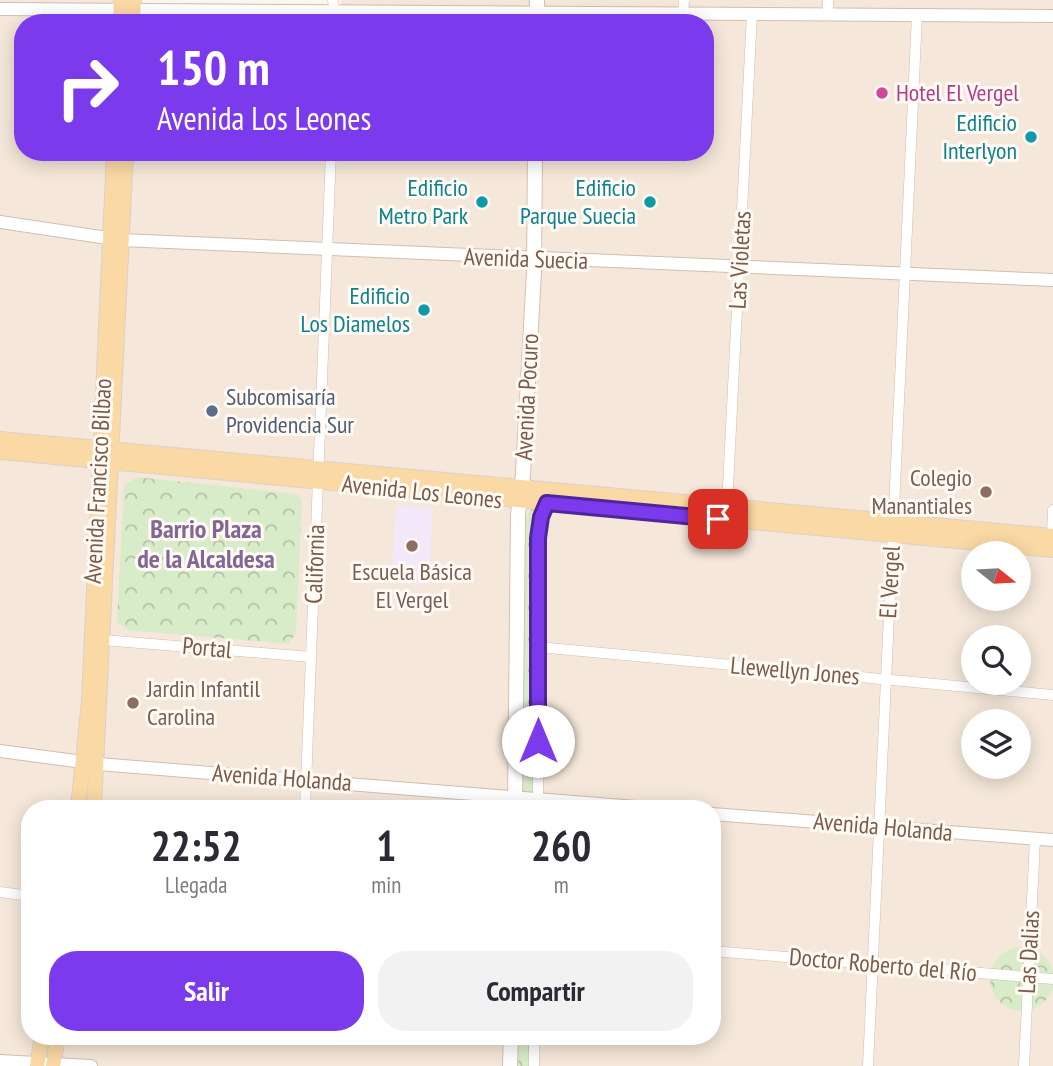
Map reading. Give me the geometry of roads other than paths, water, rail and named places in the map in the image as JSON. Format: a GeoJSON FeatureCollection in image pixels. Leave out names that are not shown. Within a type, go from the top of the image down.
{"type":"FeatureCollection","features":[{"type":"Feature","properties":{"kind":"main road","name":"Avenida Francisco Bilbao"},"geometry":{"type":"LineString","coordinates":[[94,800],[92,763],[115,239],[114,161]]}},
{"type":"Feature","properties":{"kind":"main road","name":"Avenida Francisco Bilbao"},"geometry":{"type":"LineString","coordinates":[[115,239],[125,161]]}},
{"type":"Feature","properties":{"kind":"main road","name":"Avenida Pocuro"},"geometry":{"type":"LineString","coordinates":[[516,800],[521,494],[534,259],[535,161]]}},
{"type":"Feature","properties":{"kind":"main road","name":"Avenida Los Leones"},"geometry":{"type":"LineString","coordinates":[[0,439],[106,455],[521,494],[727,506],[892,528]]}},
{"type":"Feature","properties":{"kind":"main road","name":"Avenida Los Leones"},"geometry":{"type":"LineString","coordinates":[[0,452],[106,455]]}},
{"type":"Feature","properties":{"kind":"main road","name":"Avenida Francisco Bilbao"},"geometry":{"type":"LineString","coordinates":[[80,800],[92,763],[103,640],[106,455]]}},
{"type":"Feature","properties":{"kind":"main road","name":"Avenida Los Leones"},"geometry":{"type":"LineString","coordinates":[[521,494],[547,503],[1053,541]]}},
{"type":"Feature","properties":{"kind":"main road"},"geometry":{"type":"LineString","coordinates":[[37,1065],[40,1045]]}},
{"type":"Feature","properties":{"kind":"main road"},"geometry":{"type":"LineString","coordinates":[[53,1065],[56,1045]]}},
{"type":"Feature","properties":{"kind":"main road"},"geometry":{"type":"LineString","coordinates":[[510,1045],[510,1066]]}},
{"type":"Feature","properties":{"kind":"street"},"geometry":{"type":"LineString","coordinates":[[683,14],[684,0]]}},
{"type":"Feature","properties":{"kind":"street"},"geometry":{"type":"LineString","coordinates":[[828,0],[828,15]]}},
{"type":"Feature","properties":{"kind":"street"},"geometry":{"type":"LineString","coordinates":[[0,9],[1053,16]]}},
{"type":"Feature","properties":{"kind":"street","name":"Las Violetas"},"geometry":{"type":"LineString","coordinates":[[727,506],[752,14]]}},
{"type":"Feature","properties":{"kind":"street","name":"El Vergel"},"geometry":{"type":"LineString","coordinates":[[868,1066],[917,15]]}},
{"type":"Feature","properties":{"kind":"street","name":"California"},"geometry":{"type":"LineString","coordinates":[[305,800],[331,161]]}},
{"type":"Feature","properties":{"kind":"street","name":"Avenida Suecia"},"geometry":{"type":"LineString","coordinates":[[0,222],[115,239],[327,251],[1053,281]]}},
{"type":"Feature","properties":{"kind":"street"},"geometry":{"type":"LineString","coordinates":[[538,800],[539,527],[547,503]]}},
{"type":"Feature","properties":{"kind":"street"},"geometry":{"type":"LineString","coordinates":[[1053,510],[1053,541]]}},
{"type":"Feature","properties":{"kind":"street","name":"Portal"},"geometry":{"type":"LineString","coordinates":[[103,640],[311,657]]}},
{"type":"Feature","properties":{"kind":"street","name":"Llewellyn Jones"},"geometry":{"type":"LineString","coordinates":[[538,647],[1053,695]]}},
{"type":"Feature","properties":{"kind":"street","name":"Avenida Holanda"},"geometry":{"type":"LineString","coordinates":[[0,751],[92,763],[306,780],[497,800]]}},
{"type":"Feature","properties":{"kind":"street","name":"Avenida Holanda"},"geometry":{"type":"LineString","coordinates":[[721,815],[1053,840]]}},
{"type":"Feature","properties":{"kind":"street","name":"Las Dalias"},"geometry":{"type":"LineString","coordinates":[[1024,1066],[1035,839]]}},
{"type":"Feature","properties":{"kind":"street"},"geometry":{"type":"LineString","coordinates":[[0,892],[21,895]]}},
{"type":"Feature","properties":{"kind":"street","name":"Doctor Roberto del Río"},"geometry":{"type":"LineString","coordinates":[[721,952],[1053,979]]}},
{"type":"Feature","properties":{"kind":"street"},"geometry":{"type":"LineString","coordinates":[[534,1045],[534,1066]]}},
{"type":"Feature","properties":{"kind":"street"},"geometry":{"type":"LineString","coordinates":[[0,1061],[91,1066]]}},
{"type":"Feature","properties":{"kind":"place","name":"Hotel El Vergel"},"geometry":{"type":"Point","coordinates":[882,93]}},
{"type":"Feature","properties":{"kind":"place","name":"Edificio Interlyon"},"geometry":{"type":"Point","coordinates":[1031,137]}},
{"type":"Feature","properties":{"kind":"place","name":"Edificio Metro Park"},"geometry":{"type":"Point","coordinates":[482,202]}},
{"type":"Feature","properties":{"kind":"place","name":"Edificio Parque Suecia"},"geometry":{"type":"Point","coordinates":[650,202]}},
{"type":"Feature","properties":{"kind":"place","name":"Edificio Los Diamelos"},"geometry":{"type":"Point","coordinates":[424,310]}},
{"type":"Feature","properties":{"kind":"place","name":"Subcomisaría Providencia Sur"},"geometry":{"type":"Point","coordinates":[212,411]}},
{"type":"Feature","properties":{"kind":"place","name":"Colegio Manantiales"},"geometry":{"type":"Point","coordinates":[986,492]}},
{"type":"Feature","properties":{"kind":"place","name":"Escuela Básica El Vergel"},"geometry":{"type":"Point","coordinates":[412,546]}},
{"type":"Feature","properties":{"kind":"place","name":"Jardin Infantil Carolina"},"geometry":{"type":"Point","coordinates":[133,703]}},
{"type":"Feature","properties":{"kind":"district","name":"Barrio Plaza de la Alcaldesa"},"geometry":{"type":"Point","coordinates":[206,544]}}]}
